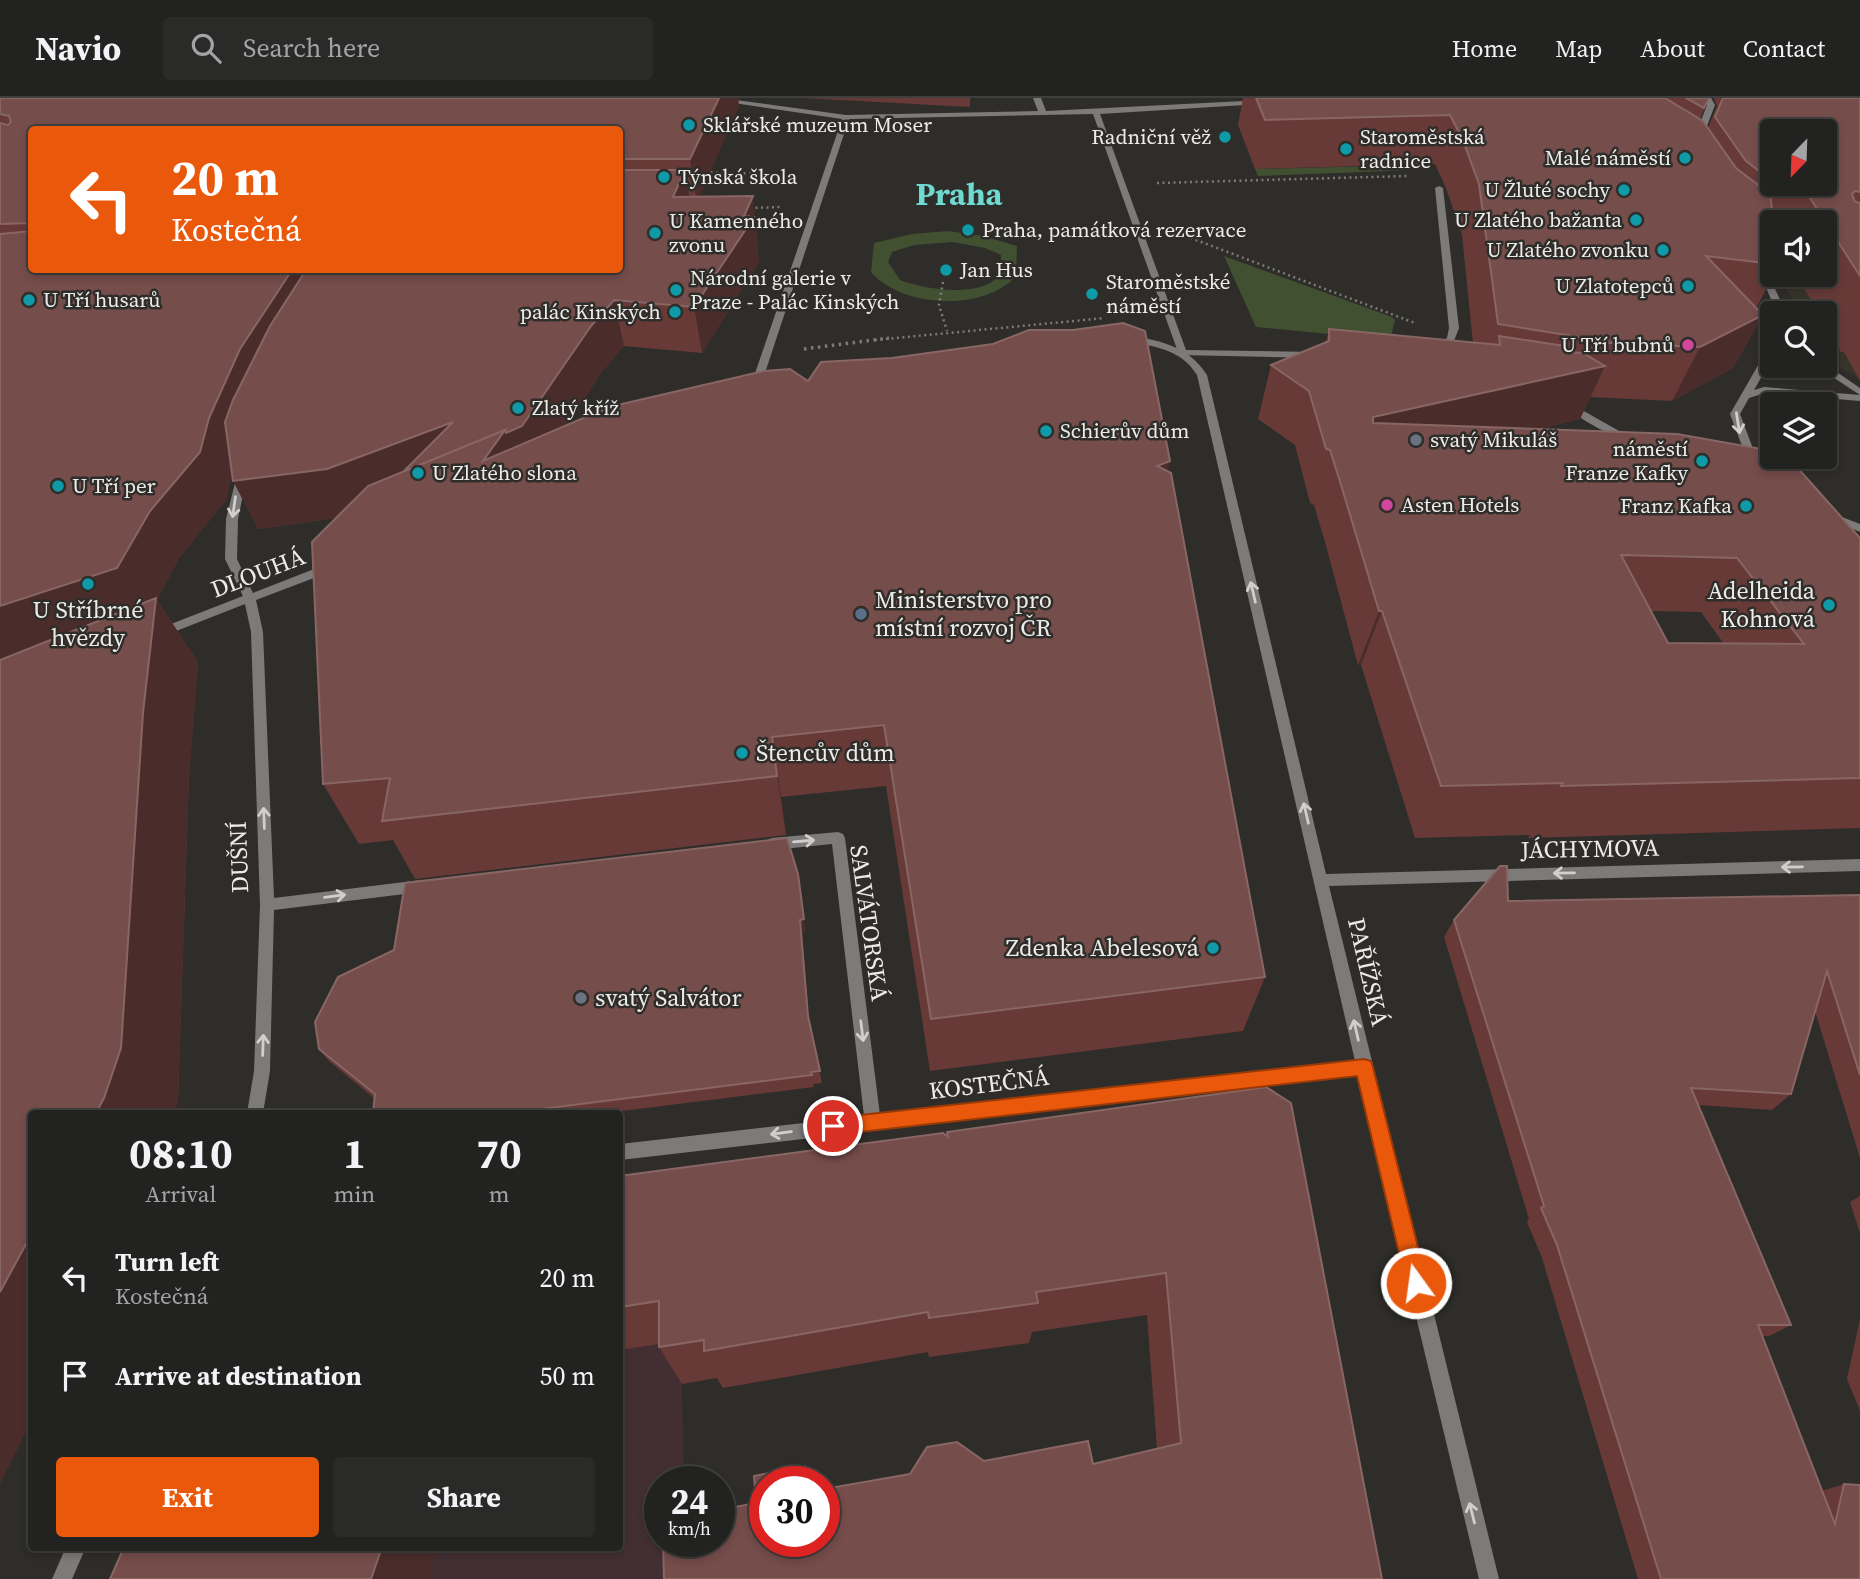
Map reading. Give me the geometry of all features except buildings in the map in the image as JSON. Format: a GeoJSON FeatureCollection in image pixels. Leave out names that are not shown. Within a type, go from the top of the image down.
{"type":"FeatureCollection","features":[{"type":"Feature","properties":{"kind":"street"},"geometry":{"type":"LineString","coordinates":[[704,98],[846,117],[1043,114],[1271,102]]}},
{"type":"Feature","properties":{"kind":"street"},"geometry":{"type":"LineString","coordinates":[[1037,98],[1043,114]]}},
{"type":"Feature","properties":{"kind":"street"},"geometry":{"type":"LineString","coordinates":[[1695,146],[1711,105],[1707,98]]}},
{"type":"Feature","properties":{"kind":"street"},"geometry":{"type":"LineString","coordinates":[[1096,112],[1182,353]]}},
{"type":"Feature","properties":{"kind":"street"},"geometry":{"type":"LineString","coordinates":[[754,394],[846,117]]}},
{"type":"Feature","properties":{"kind":"street"},"geometry":{"type":"LineString","coordinates":[[1427,355],[1445,345],[1454,328],[1439,188]]}},
{"type":"Feature","properties":{"kind":"street"},"geometry":{"type":"LineString","coordinates":[[1756,255],[1777,301]]}},
{"type":"Feature","properties":{"kind":"street"},"geometry":{"type":"LineString","coordinates":[[1122,338],[1153,343],[1182,353],[1322,355]]}},
{"type":"Feature","properties":{"kind":"street","name":"PAŘÍŽSKÁ"},"geometry":{"type":"LineString","coordinates":[[1182,353],[1195,362],[1202,375],[1364,1067],[1489,1579]]}},
{"type":"Feature","properties":{"kind":"street"},"geometry":{"type":"LineString","coordinates":[[1759,468],[1746,450],[1736,425],[1735,414],[1760,369]]}},
{"type":"Feature","properties":{"kind":"street"},"geometry":{"type":"LineString","coordinates":[[1837,377],[1860,392]]}},
{"type":"Feature","properties":{"kind":"street"},"geometry":{"type":"LineString","coordinates":[[742,396],[766,390]]}},
{"type":"Feature","properties":{"kind":"street"},"geometry":{"type":"LineString","coordinates":[[1743,397],[1764,390],[1860,398]]}},
{"type":"Feature","properties":{"kind":"street"},"geometry":{"type":"LineString","coordinates":[[1551,395],[1619,435],[1645,438]]}},
{"type":"Feature","properties":{"kind":"street","name":"DUŠNÍ"},"geometry":{"type":"LineString","coordinates":[[245,464],[236,489],[231,559],[250,598],[257,632],[267,905],[262,1071],[256,1110]]}},
{"type":"Feature","properties":{"kind":"street"},"geometry":{"type":"LineString","coordinates":[[1814,508],[1860,528]]}},
{"type":"Feature","properties":{"kind":"street","name":"DLOUHÁ"},"geometry":{"type":"LineString","coordinates":[[147,638],[345,561]]}},
{"type":"Feature","properties":{"kind":"street","name":"SALVÁTORSKÁ"},"geometry":{"type":"LineString","coordinates":[[761,845],[838,838],[873,1122]]}},
{"type":"Feature","properties":{"kind":"street","name":"JÁCHYMOVA"},"geometry":{"type":"LineString","coordinates":[[1321,880],[1860,865]]}},
{"type":"Feature","properties":{"kind":"street"},"geometry":{"type":"LineString","coordinates":[[267,905],[433,885]]}},
{"type":"Feature","properties":{"kind":"street","name":"KOSTEČNÁ"},"geometry":{"type":"LineString","coordinates":[[623,1152],[1364,1067]]}},
{"type":"Feature","properties":{"kind":"street"},"geometry":{"type":"LineString","coordinates":[[62,1579],[74,1551]]}},
{"type":"Feature","properties":{"kind":"path"},"geometry":{"type":"LineString","coordinates":[[699,172],[826,176]]}},
{"type":"Feature","properties":{"kind":"path"},"geometry":{"type":"LineString","coordinates":[[1120,184],[1385,175],[1424,177],[1439,188]]}},
{"type":"Feature","properties":{"kind":"path"},"geometry":{"type":"LineString","coordinates":[[750,208],[816,207]]}},
{"type":"Feature","properties":{"kind":"path"},"geometry":{"type":"LineString","coordinates":[[1170,230],[1419,325]]}},
{"type":"Feature","properties":{"kind":"path"},"geometry":{"type":"LineString","coordinates":[[943,282],[939,305],[947,331]]}},
{"type":"Feature","properties":{"kind":"path"},"geometry":{"type":"LineString","coordinates":[[799,350],[947,331],[1114,317]]}},
{"type":"Feature","properties":{"kind":"path"},"geometry":{"type":"LineString","coordinates":[[1077,320],[1083,327]]}},
{"type":"Feature","properties":{"kind":"shaded area"},"geometry":{"type":"Polygon","coordinates":[[[1786,287],[1829,287],[1834,301],[1793,301],[1786,287]]]}},
{"type":"Feature","properties":{"kind":"shaded area"},"geometry":{"type":"Polygon","coordinates":[[[1837,311],[1860,379],[1837,366],[1837,311]]]}},
{"type":"Feature","properties":{"kind":"shaded area"},"geometry":{"type":"Polygon","coordinates":[[[623,1196],[681,1341],[684,1466],[644,1466],[644,1557],[687,1557],[688,1579],[112,1579],[123,1551],[623,1551],[623,1196]]]}},
{"type":"Feature","properties":{"kind":"green space"},"geometry":{"type":"Polygon","coordinates":[[[1415,165],[1416,170],[1258,176],[1255,169],[1415,165]]]}},
{"type":"Feature","properties":{"kind":"green space"},"geometry":{"type":"Polygon","coordinates":[[[948,231],[983,236],[1017,246],[1016,276],[1002,288],[984,296],[964,300],[922,299],[902,293],[871,272],[874,243],[912,234],[948,231]],[[952,242],[914,245],[892,252],[888,262],[900,280],[912,284],[943,289],[977,288],[990,283],[1000,274],[1005,260],[1001,260],[1001,255],[985,248],[952,242]]]}},
{"type":"Feature","properties":{"kind":"green space"},"geometry":{"type":"Polygon","coordinates":[[[1224,256],[1392,317],[1395,320],[1390,340],[1256,327],[1224,256]]]}},
{"type":"Feature","properties":{"kind":"place","name":"Sklářské muzeum Moser"},"geometry":{"type":"Point","coordinates":[689,125]}},
{"type":"Feature","properties":{"kind":"place","name":"Radniční věž"},"geometry":{"type":"Point","coordinates":[1225,137]}},
{"type":"Feature","properties":{"kind":"place","name":"Staroměstská radnice"},"geometry":{"type":"Point","coordinates":[1346,149]}},
{"type":"Feature","properties":{"kind":"place","name":"Malé náměstí"},"geometry":{"type":"Point","coordinates":[1685,158]}},
{"type":"Feature","properties":{"kind":"place","name":"Týnská škola"},"geometry":{"type":"Point","coordinates":[664,177]}},
{"type":"Feature","properties":{"kind":"place","name":"U Žluté sochy"},"geometry":{"type":"Point","coordinates":[1624,190]}},
{"type":"Feature","properties":{"kind":"place","name":"U Zlatého bažanta"},"geometry":{"type":"Point","coordinates":[1636,220]}},
{"type":"Feature","properties":{"kind":"place","name":"Praha, památková rezervace"},"geometry":{"type":"Point","coordinates":[968,230]}},
{"type":"Feature","properties":{"kind":"place","name":"U Kamenného zvonu"},"geometry":{"type":"Point","coordinates":[655,233]}},
{"type":"Feature","properties":{"kind":"place","name":"U Zlatého zvonku"},"geometry":{"type":"Point","coordinates":[1663,250]}},
{"type":"Feature","properties":{"kind":"place","name":"Jan Hus"},"geometry":{"type":"Point","coordinates":[946,270]}},
{"type":"Feature","properties":{"kind":"place","name":"U Zlatotepců"},"geometry":{"type":"Point","coordinates":[1688,286]}},
{"type":"Feature","properties":{"kind":"place","name":"Národní galerie v Praze - Palác Kinských"},"geometry":{"type":"Point","coordinates":[676,290]}},
{"type":"Feature","properties":{"kind":"place","name":"Staroměstské náměstí"},"geometry":{"type":"Point","coordinates":[1092,294]}},
{"type":"Feature","properties":{"kind":"place","name":"U Tří husarů"},"geometry":{"type":"Point","coordinates":[29,300]}},
{"type":"Feature","properties":{"kind":"place","name":"palác Kinských"},"geometry":{"type":"Point","coordinates":[675,312]}},
{"type":"Feature","properties":{"kind":"place","name":"U Tří bubnů"},"geometry":{"type":"Point","coordinates":[1688,345]}},
{"type":"Feature","properties":{"kind":"place","name":"Zlatý kříž"},"geometry":{"type":"Point","coordinates":[518,408]}},
{"type":"Feature","properties":{"kind":"place","name":"Schierův dům"},"geometry":{"type":"Point","coordinates":[1046,431]}},
{"type":"Feature","properties":{"kind":"place","name":"svatý Mikuláš"},"geometry":{"type":"Point","coordinates":[1416,440]}},
{"type":"Feature","properties":{"kind":"place","name":"náměstí Franze Kafky"},"geometry":{"type":"Point","coordinates":[1702,461]}},
{"type":"Feature","properties":{"kind":"place","name":"U Zlatého slona"},"geometry":{"type":"Point","coordinates":[418,473]}},
{"type":"Feature","properties":{"kind":"place","name":"U Tří per"},"geometry":{"type":"Point","coordinates":[58,486]}},
{"type":"Feature","properties":{"kind":"place","name":"Asten Hotels"},"geometry":{"type":"Point","coordinates":[1387,505]}},
{"type":"Feature","properties":{"kind":"place","name":"Franz Kafka"},"geometry":{"type":"Point","coordinates":[1746,506]}},
{"type":"Feature","properties":{"kind":"place","name":"U Stříbrné hvězdy"},"geometry":{"type":"Point","coordinates":[88,584]}},
{"type":"Feature","properties":{"kind":"place","name":"Adelheida Kohnová"},"geometry":{"type":"Point","coordinates":[1829,605]}},
{"type":"Feature","properties":{"kind":"place","name":"Ministerstvo pro místní rozvoj ČR"},"geometry":{"type":"Point","coordinates":[861,614]}},
{"type":"Feature","properties":{"kind":"place","name":"Štencův dům"},"geometry":{"type":"Point","coordinates":[742,753]}},
{"type":"Feature","properties":{"kind":"place","name":"Zdenka Abelesová"},"geometry":{"type":"Point","coordinates":[1213,948]}},
{"type":"Feature","properties":{"kind":"place","name":"svatý Salvátor"},"geometry":{"type":"Point","coordinates":[581,998]}},
{"type":"Feature","properties":{"kind":"district","name":"Praha"},"geometry":{"type":"Point","coordinates":[959,194]}},
{"type":"Feature","properties":{"kind":"route"},"geometry":{"type":"LineString","coordinates":[[833,1126],[1364,1067],[1416,1283]]}}]}
